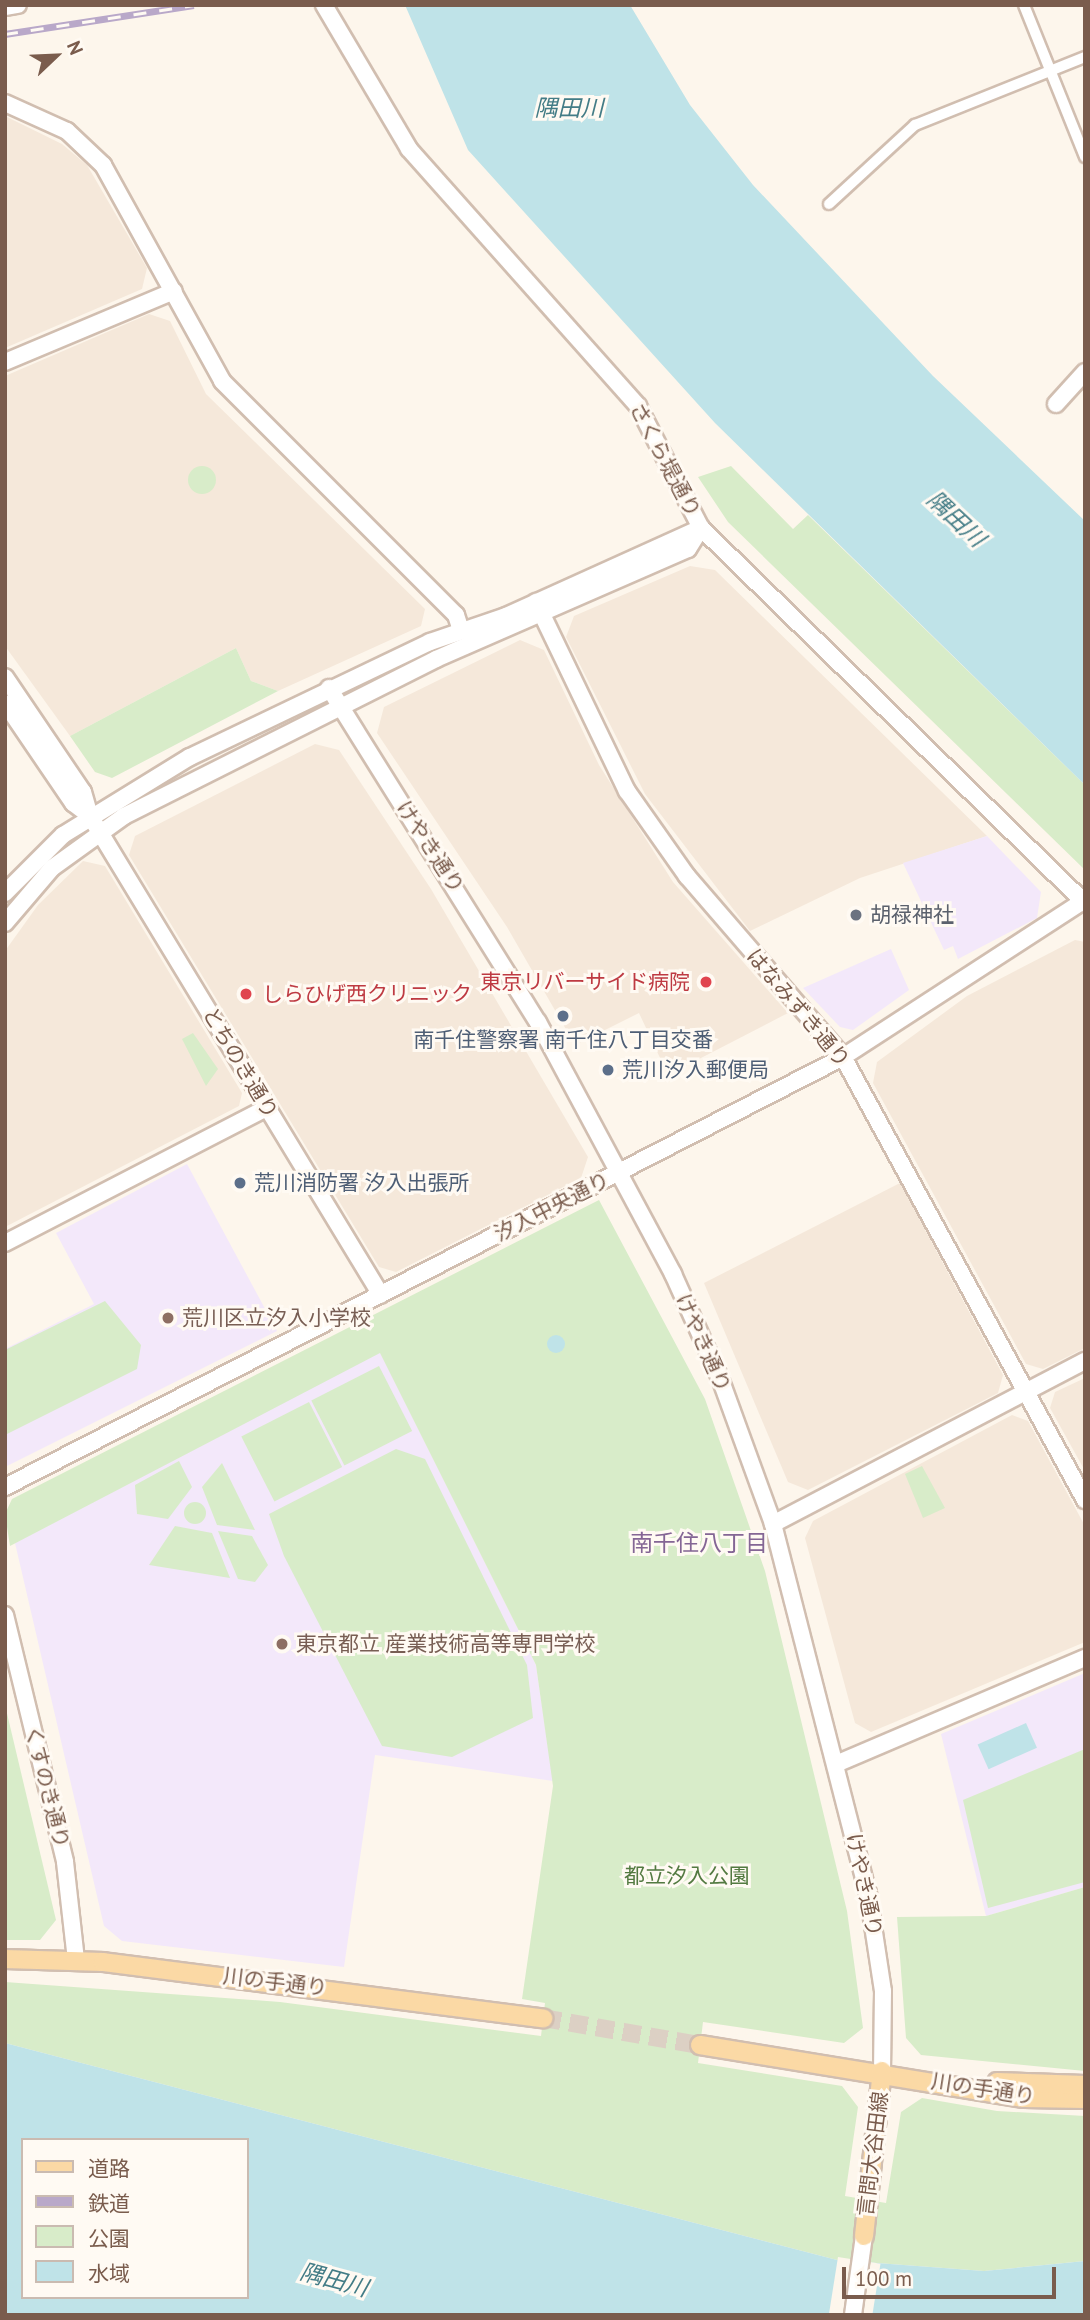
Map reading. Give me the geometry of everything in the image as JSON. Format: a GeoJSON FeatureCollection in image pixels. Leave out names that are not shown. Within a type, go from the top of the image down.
{"type":"FeatureCollection","features":[{"type":"Feature","properties":{"kind":"main road","name":"川の手通り"},"geometry":{"type":"LineString","coordinates":[[5,1959],[76,1960],[543,2018]]}},
{"type":"Feature","properties":{"kind":"main road","name":"川の手通り"},"geometry":{"type":"LineString","coordinates":[[700,2045],[882,2071],[1024,2098],[1085,2099]]}},
{"type":"Feature","properties":{"kind":"main road","name":"川の手通り"},"geometry":{"type":"LineString","coordinates":[[882,2071],[1085,2085]]}},
{"type":"Feature","properties":{"kind":"main road","name":"言問大谷田線"},"geometry":{"type":"LineString","coordinates":[[864,2236],[882,2071]]}},
{"type":"Feature","properties":{"kind":"street"},"geometry":{"type":"LineString","coordinates":[[5,7],[18,5]]}},
{"type":"Feature","properties":{"kind":"street","name":"さくら堤通り"},"geometry":{"type":"LineString","coordinates":[[324,5],[409,149],[638,406],[701,528],[1084,902]]}},
{"type":"Feature","properties":{"kind":"street"},"geometry":{"type":"LineString","coordinates":[[1024,5],[1085,157]]}},
{"type":"Feature","properties":{"kind":"street"},"geometry":{"type":"LineString","coordinates":[[829,204],[915,125],[1085,57]]}},
{"type":"Feature","properties":{"kind":"street"},"geometry":{"type":"LineString","coordinates":[[5,103],[67,131],[103,164],[222,381],[456,615],[461,630]]}},
{"type":"Feature","properties":{"kind":"street"},"geometry":{"type":"LineString","coordinates":[[5,362],[174,291]]}},
{"type":"Feature","properties":{"kind":"street"},"geometry":{"type":"LineString","coordinates":[[1056,404],[1085,372]]}},
{"type":"Feature","properties":{"kind":"street"},"geometry":{"type":"LineString","coordinates":[[5,923],[52,868],[100,831],[338,706],[539,609],[688,550],[701,528]]}},
{"type":"Feature","properties":{"kind":"street"},"geometry":{"type":"LineString","coordinates":[[5,893],[41,853],[90,816],[329,688],[461,630],[539,609]]}},
{"type":"Feature","properties":{"kind":"street","name":"はなみずき通り"},"geometry":{"type":"LineString","coordinates":[[539,609],[627,790],[687,876],[843,1057],[1085,1500]]}},
{"type":"Feature","properties":{"kind":"street"},"geometry":{"type":"LineString","coordinates":[[5,677],[83,792],[90,816]]}},
{"type":"Feature","properties":{"kind":"street","name":"けやき通り"},"geometry":{"type":"LineString","coordinates":[[329,688],[524,1000],[620,1172],[710,1353],[773,1524],[836,1764],[878,1951],[882,2071]]}},
{"type":"Feature","properties":{"kind":"street"},"geometry":{"type":"LineString","coordinates":[[5,702],[73,803],[90,816]]}},
{"type":"Feature","properties":{"kind":"street","name":"とちのき通り"},"geometry":{"type":"LineString","coordinates":[[90,816],[381,1295]]}},
{"type":"Feature","properties":{"kind":"street","name":"汐入中央通り"},"geometry":{"type":"LineString","coordinates":[[5,1487],[843,1057],[1084,902]]}},
{"type":"Feature","properties":{"kind":"street"},"geometry":{"type":"LineString","coordinates":[[5,1243],[267,1108]]}},
{"type":"Feature","properties":{"kind":"street"},"geometry":{"type":"LineString","coordinates":[[773,1524],[1085,1361]]}},
{"type":"Feature","properties":{"kind":"street","name":"くすのき通り"},"geometry":{"type":"LineString","coordinates":[[5,1615],[65,1862],[76,1960]]}},
{"type":"Feature","properties":{"kind":"street"},"geometry":{"type":"LineString","coordinates":[[836,1764],[1085,1658]]}},
{"type":"Feature","properties":{"kind":"street"},"geometry":{"type":"LineString","coordinates":[[853,2315],[864,2236]]}},
{"type":"Feature","properties":{"kind":"shaded area"},"geometry":{"type":"Polygon","coordinates":[[[5,116],[62,144],[87,165],[147,268],[142,289],[5,348],[5,116]]]}},
{"type":"Feature","properties":{"kind":"shaded area"},"geometry":{"type":"Polygon","coordinates":[[[149,314],[170,321],[206,394],[425,609],[421,626],[278,691],[251,681],[236,648],[70,736],[5,646],[5,376],[149,314]]]}},
{"type":"Feature","properties":{"kind":"shaded area"},"geometry":{"type":"Polygon","coordinates":[[[690,566],[715,570],[987,836],[860,878],[750,931],[645,794],[566,637],[574,616],[690,566]]]}},
{"type":"Feature","properties":{"kind":"shaded area"},"geometry":{"type":"Polygon","coordinates":[[[520,640],[544,650],[599,765],[673,882],[788,1013],[668,1075],[639,1013],[575,1045],[507,927],[377,733],[384,707],[520,640]]]}},
{"type":"Feature","properties":{"kind":"shaded area"},"geometry":{"type":"Polygon","coordinates":[[[315,744],[339,750],[431,889],[588,1157],[581,1178],[396,1272],[379,1267],[129,855],[135,836],[315,744]]]}},
{"type":"Feature","properties":{"kind":"shaded area"},"geometry":{"type":"Polygon","coordinates":[[[987,836],[1041,892],[1037,918],[958,959],[953,946],[944,950],[903,863],[987,836]]]}},
{"type":"Feature","properties":{"kind":"shaded area"},"geometry":{"type":"Polygon","coordinates":[[[83,861],[105,866],[242,1093],[239,1106],[5,1227],[5,951],[38,905],[83,861]]]}},
{"type":"Feature","properties":{"kind":"shaded area"},"geometry":{"type":"Polygon","coordinates":[[[1075,940],[1085,942],[1085,1348],[1043,1369],[1026,1364],[873,1083],[877,1062],[967,996],[1075,940]]]}},
{"type":"Feature","properties":{"kind":"shaded area"},"geometry":{"type":"Polygon","coordinates":[[[891,949],[909,990],[853,1030],[840,1027],[803,988],[891,949]]]}},
{"type":"Feature","properties":{"kind":"shaded area","name":"荒川区立汐入小学校"},"geometry":{"type":"Polygon","coordinates":[[[187,1164],[277,1331],[5,1467],[5,1349],[94,1304],[56,1233],[187,1164]]]}},
{"type":"Feature","properties":{"kind":"shaded area"},"geometry":{"type":"Polygon","coordinates":[[[900,1183],[1003,1375],[998,1393],[808,1490],[788,1482],[704,1283],[900,1183]]]}},
{"type":"Feature","properties":{"kind":"shaded area","name":"東京都立 産業技術高等専門学校"},"geometry":{"type":"Polygon","coordinates":[[[380,1352],[536,1665],[553,1781],[375,1755],[344,1967],[122,1941],[104,1926],[15,1543],[380,1352]]]}},
{"type":"Feature","properties":{"kind":"shaded area"},"geometry":{"type":"Polygon","coordinates":[[[1085,1378],[1085,1471],[1050,1408],[1055,1392],[1085,1378]]]}},
{"type":"Feature","properties":{"kind":"shaded area"},"geometry":{"type":"Polygon","coordinates":[[[1012,1415],[1028,1421],[1085,1526],[1085,1642],[871,1732],[855,1723],[805,1538],[813,1521],[1012,1415]]]}},
{"type":"Feature","properties":{"kind":"shaded area"},"geometry":{"type":"Polygon","coordinates":[[[1085,1673],[1085,1887],[986,1916],[941,1734],[1085,1673]]]}},
{"type":"Feature","properties":{"kind":"green space"},"geometry":{"type":"Polygon","coordinates":[[[202,466],[212,470],[216,480],[212,490],[202,494],[192,490],[188,480],[192,470],[202,466]]]}},
{"type":"Feature","properties":{"kind":"green space"},"geometry":{"type":"Polygon","coordinates":[[[731,466],[793,529],[808,515],[1085,785],[1085,870],[728,522],[698,477],[731,466]]]}},
{"type":"Feature","properties":{"kind":"green space"},"geometry":{"type":"Polygon","coordinates":[[[236,648],[251,681],[278,691],[112,778],[95,772],[70,736],[236,648]]]}},
{"type":"Feature","properties":{"kind":"green space"},"geometry":{"type":"Polygon","coordinates":[[[193,1033],[218,1069],[206,1086],[182,1039],[193,1033]]]}},
{"type":"Feature","properties":{"kind":"green space","name":"都立汐入公園"},"geometry":{"type":"Polygon","coordinates":[[[599,1200],[705,1399],[765,1571],[847,1911],[863,2028],[844,2043],[703,2022],[698,2063],[842,2086],[858,2107],[845,2196],[886,2203],[901,2112],[922,2098],[997,2111],[1085,2116],[1085,2261],[984,2271],[837,2260],[5,2043],[5,1982],[280,2002],[541,2036],[545,2003],[522,1999],[553,1786],[536,1665],[380,1353],[10,1546],[5,1514],[12,1499],[599,1200]]]}},
{"type":"Feature","properties":{"kind":"green space"},"geometry":{"type":"Polygon","coordinates":[[[105,1301],[141,1345],[137,1369],[5,1435],[5,1350],[105,1301]]]}},
{"type":"Feature","properties":{"kind":"green space"},"geometry":{"type":"Polygon","coordinates":[[[379,1366],[412,1431],[344,1466],[311,1401],[379,1366]]]}},
{"type":"Feature","properties":{"kind":"green space"},"geometry":{"type":"Polygon","coordinates":[[[309,1402],[342,1467],[274,1502],[241,1437],[309,1402]]]}},
{"type":"Feature","properties":{"kind":"green space"},"geometry":{"type":"Polygon","coordinates":[[[396,1449],[425,1459],[527,1665],[533,1718],[452,1757],[382,1746],[284,1556],[269,1514],[396,1449]]]}},
{"type":"Feature","properties":{"kind":"green space"},"geometry":{"type":"Polygon","coordinates":[[[179,1461],[192,1487],[168,1519],[137,1514],[135,1485],[179,1461]]]}},
{"type":"Feature","properties":{"kind":"green space"},"geometry":{"type":"Polygon","coordinates":[[[222,1463],[255,1530],[217,1525],[202,1487],[222,1463]]]}},
{"type":"Feature","properties":{"kind":"green space"},"geometry":{"type":"Polygon","coordinates":[[[922,1466],[945,1508],[923,1518],[905,1474],[922,1466]]]}},
{"type":"Feature","properties":{"kind":"green space"},"geometry":{"type":"Polygon","coordinates":[[[195,1502],[203,1505],[206,1513],[203,1521],[195,1524],[187,1521],[184,1513],[187,1505],[195,1502]]]}},
{"type":"Feature","properties":{"kind":"green space"},"geometry":{"type":"Polygon","coordinates":[[[175,1526],[212,1533],[230,1578],[149,1565],[175,1526]]]}},
{"type":"Feature","properties":{"kind":"green space"},"geometry":{"type":"Polygon","coordinates":[[[218,1531],[252,1536],[268,1565],[255,1582],[238,1579],[218,1531]]]}},
{"type":"Feature","properties":{"kind":"green space"},"geometry":{"type":"Polygon","coordinates":[[[5,1705],[56,1920],[40,1940],[5,1940],[5,1705]]]}},
{"type":"Feature","properties":{"kind":"green space"},"geometry":{"type":"Polygon","coordinates":[[[1085,1749],[1085,1882],[988,1908],[963,1800],[1085,1749]]]}},
{"type":"Feature","properties":{"kind":"green space"},"geometry":{"type":"Polygon","coordinates":[[[1085,1887],[1085,2071],[921,2055],[906,2038],[897,1917],[986,1916],[1085,1887]]]}},
{"type":"Feature","properties":{"kind":"water","name":"隅田川"},"geometry":{"type":"Polygon","coordinates":[[[405,5],[630,5],[690,105],[753,185],[933,376],[1085,521],[1085,785],[715,423],[468,150],[405,5]]]}},
{"type":"Feature","properties":{"kind":"water"},"geometry":{"type":"Polygon","coordinates":[[[556,1335],[562,1338],[565,1344],[562,1350],[556,1353],[550,1350],[547,1344],[550,1338],[556,1335]]]}},
{"type":"Feature","properties":{"kind":"water"},"geometry":{"type":"Polygon","coordinates":[[[1026,1723],[1037,1748],[989,1769],[978,1745],[1026,1723]]]}},
{"type":"Feature","properties":{"kind":"water"},"geometry":{"type":"Polygon","coordinates":[[[5,2043],[837,2260],[984,2271],[1085,2261],[1085,2315],[5,2315],[5,2043]]]}},
{"type":"Feature","properties":{"kind":"pier"},"geometry":{"type":"Polygon","coordinates":[[[838,2257],[880,2264],[872,2315],[829,2315],[838,2257]]]}},
{"type":"Feature","properties":{"kind":"tunnel"},"geometry":{"type":"LineString","coordinates":[[543,2018],[700,2045]]}},
{"type":"Feature","properties":{"kind":"railway"},"geometry":{"type":"LineString","coordinates":[[5,34],[194,5]]}},
{"type":"Feature","properties":{"kind":"place","name":"胡禄神社"},"geometry":{"type":"Point","coordinates":[856,915]}},
{"type":"Feature","properties":{"kind":"place","name":"東京リバーサイド病院"},"geometry":{"type":"Point","coordinates":[706,982]}},
{"type":"Feature","properties":{"kind":"place","name":"しらひげ西クリニック"},"geometry":{"type":"Point","coordinates":[246,994]}},
{"type":"Feature","properties":{"kind":"place","name":"南千住警察署 南千住八丁目交番"},"geometry":{"type":"Point","coordinates":[563,1016]}},
{"type":"Feature","properties":{"kind":"place","name":"荒川汐入郵便局"},"geometry":{"type":"Point","coordinates":[608,1070]}},
{"type":"Feature","properties":{"kind":"place","name":"荒川消防署 汐入出張所"},"geometry":{"type":"Point","coordinates":[240,1183]}},
{"type":"Feature","properties":{"kind":"place","name":"荒川区立汐入小学校"},"geometry":{"type":"Point","coordinates":[168,1318]}},
{"type":"Feature","properties":{"kind":"place","name":"東京都立 産業技術高等専門学校"},"geometry":{"type":"Point","coordinates":[282,1644]}},
{"type":"Feature","properties":{"kind":"district","name":"南千住八丁目"},"geometry":{"type":"Point","coordinates":[699,1543]}}]}
